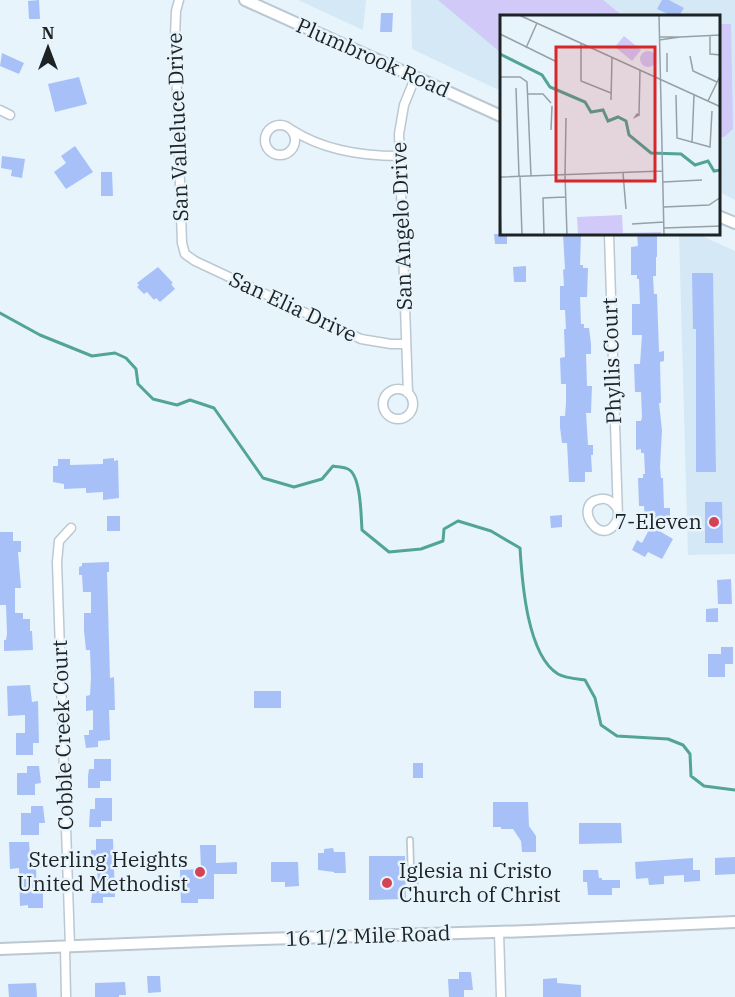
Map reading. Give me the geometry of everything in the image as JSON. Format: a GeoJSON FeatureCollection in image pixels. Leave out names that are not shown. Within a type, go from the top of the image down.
{"type":"FeatureCollection","features":[{"type":"Feature","properties":{"kind":"street","name":"San Valleluce Drive"},"geometry":{"type":"LineString","coordinates":[[179,0],[176,11],[175,37],[182,243],[185,254]]}},
{"type":"Feature","properties":{"kind":"street","name":"Plumbrook Road"},"geometry":{"type":"LineString","coordinates":[[245,0],[500,116]]}},
{"type":"Feature","properties":{"kind":"street","name":"San Angelo Drive"},"geometry":{"type":"LineString","coordinates":[[394,389],[386,395],[382,404],[386,414],[394,419],[404,418],[411,412],[413,402],[408,393],[407,378],[399,134],[404,105],[416,78]]}},
{"type":"Feature","properties":{"kind":"street"},"geometry":{"type":"LineString","coordinates":[[0,110],[10,115]]}},
{"type":"Feature","properties":{"kind":"street"},"geometry":{"type":"LineString","coordinates":[[309,138],[283,155],[269,151],[264,142],[266,133],[273,126],[283,125],[309,138],[358,154],[399,156]]}},
{"type":"Feature","properties":{"kind":"street"},"geometry":{"type":"LineString","coordinates":[[292,130],[295,139],[292,149]]}},
{"type":"Feature","properties":{"kind":"street"},"geometry":{"type":"LineString","coordinates":[[720,217],[735,223]]}},
{"type":"Feature","properties":{"kind":"street","name":"Phyllis Court"},"geometry":{"type":"LineString","coordinates":[[609,236],[617,508]]}},
{"type":"Feature","properties":{"kind":"street","name":"San Elia Drive"},"geometry":{"type":"LineString","coordinates":[[185,254],[343,332],[378,343],[406,344]]}},
{"type":"Feature","properties":{"kind":"street"},"geometry":{"type":"LineString","coordinates":[[394,389],[407,378]]}},
{"type":"Feature","properties":{"kind":"street"},"geometry":{"type":"LineString","coordinates":[[394,389],[408,393]]}},
{"type":"Feature","properties":{"kind":"street"},"geometry":{"type":"LineString","coordinates":[[604,499],[616,489]]}},
{"type":"Feature","properties":{"kind":"street"},"geometry":{"type":"LineString","coordinates":[[609,500],[617,508],[618,518],[613,527],[603,530],[594,527],[588,519],[588,509],[594,501],[609,500]]}},
{"type":"Feature","properties":{"kind":"street","name":"Cobble Creek Court"},"geometry":{"type":"LineString","coordinates":[[66,997],[67,946],[57,562],[59,541],[71,528]]}},
{"type":"Feature","properties":{"kind":"street","name":"16 1/2 Mile Road"},"geometry":{"type":"LineString","coordinates":[[0,949],[735,922]]}},
{"type":"Feature","properties":{"kind":"street"},"geometry":{"type":"LineString","coordinates":[[499,932],[501,997]]}},
{"type":"Feature","properties":{"kind":"lane"},"geometry":{"type":"LineString","coordinates":[[411,840],[411,875],[415,885]]}},
{"type":"Feature","properties":{"kind":"shaded area"},"geometry":{"type":"Polygon","coordinates":[[[298,0],[366,0],[363,30],[298,0]]]}},
{"type":"Feature","properties":{"kind":"shaded area"},"geometry":{"type":"Polygon","coordinates":[[[411,0],[735,0],[735,200],[720,192],[720,15],[500,15],[500,91],[412,49],[411,0]]]}},
{"type":"Feature","properties":{"kind":"shaded area"},"geometry":{"type":"Polygon","coordinates":[[[438,0],[603,0],[622,15],[500,15],[500,52],[438,0]]]}},
{"type":"Feature","properties":{"kind":"shaded area"},"geometry":{"type":"Polygon","coordinates":[[[720,24],[731,24],[733,129],[724,137],[720,137],[720,24]]]}},
{"type":"Feature","properties":{"kind":"shaded area"},"geometry":{"type":"Polygon","coordinates":[[[679,236],[702,236],[735,251],[735,554],[688,555],[679,236]]]}},
{"type":"Feature","properties":{"kind":"building"},"geometry":{"type":"Polygon","coordinates":[[[39,0],[40,19],[29,19],[28,1],[39,0]]]}},
{"type":"Feature","properties":{"kind":"building"},"geometry":{"type":"Polygon","coordinates":[[[662,0],[669,0],[684,8],[680,15],[670,15],[657,9],[662,0]]]}},
{"type":"Feature","properties":{"kind":"building"},"geometry":{"type":"Polygon","coordinates":[[[381,13],[393,13],[392,32],[380,32],[381,13]]]}},
{"type":"Feature","properties":{"kind":"building"},"geometry":{"type":"Polygon","coordinates":[[[2,53],[24,63],[19,74],[0,66],[2,53]]]}},
{"type":"Feature","properties":{"kind":"building"},"geometry":{"type":"Polygon","coordinates":[[[79,77],[87,104],[55,112],[48,84],[79,77]]]}},
{"type":"Feature","properties":{"kind":"building"},"geometry":{"type":"Polygon","coordinates":[[[75,146],[93,172],[66,189],[54,172],[66,163],[61,156],[75,146]]]}},
{"type":"Feature","properties":{"kind":"building"},"geometry":{"type":"Polygon","coordinates":[[[2,156],[25,159],[22,178],[11,176],[12,170],[1,168],[2,156]]]}},
{"type":"Feature","properties":{"kind":"building"},"geometry":{"type":"Polygon","coordinates":[[[101,172],[112,172],[113,196],[101,196],[101,172]]]}},
{"type":"Feature","properties":{"kind":"building"},"geometry":{"type":"Polygon","coordinates":[[[494,234],[507,236],[507,244],[495,244],[494,234]]]}},
{"type":"Feature","properties":{"kind":"building"},"geometry":{"type":"Polygon","coordinates":[[[563,236],[581,236],[580,265],[588,268],[587,297],[580,297],[581,324],[584,324],[584,328],[589,328],[591,344],[591,354],[586,354],[587,386],[592,386],[591,413],[586,413],[588,445],[593,445],[592,472],[585,472],[585,482],[569,482],[567,443],[562,443],[560,427],[560,416],[565,416],[566,403],[566,384],[561,384],[560,358],[565,357],[565,310],[560,310],[560,286],[564,286],[563,270],[565,269],[563,236]]]}},
{"type":"Feature","properties":{"kind":"building"},"geometry":{"type":"Polygon","coordinates":[[[637,236],[657,236],[656,276],[653,276],[654,294],[657,294],[659,352],[664,351],[664,361],[660,362],[661,403],[659,403],[662,430],[660,467],[661,478],[663,478],[664,508],[670,508],[670,519],[645,520],[644,506],[639,506],[638,478],[643,478],[645,474],[644,453],[641,453],[641,449],[636,450],[636,421],[641,421],[642,417],[641,392],[635,392],[634,364],[640,364],[642,335],[632,335],[632,304],[640,304],[639,279],[637,275],[631,275],[631,247],[638,246],[637,236]]]}},
{"type":"Feature","properties":{"kind":"building"},"geometry":{"type":"Polygon","coordinates":[[[526,266],[526,282],[514,282],[513,267],[526,266]]]}},
{"type":"Feature","properties":{"kind":"building"},"geometry":{"type":"Polygon","coordinates":[[[158,267],[173,283],[171,284],[175,289],[160,302],[156,298],[154,300],[147,292],[144,294],[137,287],[139,285],[137,283],[158,267]]]}},
{"type":"Feature","properties":{"kind":"building"},"geometry":{"type":"Polygon","coordinates":[[[692,273],[713,273],[716,472],[696,472],[696,329],[693,329],[692,273]]]}},
{"type":"Feature","properties":{"kind":"building"},"geometry":{"type":"Polygon","coordinates":[[[114,458],[114,461],[118,460],[119,498],[103,500],[103,492],[86,493],[86,488],[64,489],[64,484],[53,482],[53,466],[58,466],[58,459],[70,459],[70,465],[103,464],[103,459],[114,458]]]}},
{"type":"Feature","properties":{"kind":"building","name":"7-Eleven"},"geometry":{"type":"Polygon","coordinates":[[[705,502],[722,502],[723,543],[705,543],[705,502]]]}},
{"type":"Feature","properties":{"kind":"building"},"geometry":{"type":"Polygon","coordinates":[[[562,515],[562,527],[551,528],[550,516],[562,515]]]}},
{"type":"Feature","properties":{"kind":"building"},"geometry":{"type":"Polygon","coordinates":[[[107,516],[120,516],[120,531],[107,531],[107,516]]]}},
{"type":"Feature","properties":{"kind":"building"},"geometry":{"type":"Polygon","coordinates":[[[651,526],[673,539],[662,559],[648,552],[645,557],[632,550],[637,540],[642,543],[651,526]]]}},
{"type":"Feature","properties":{"kind":"building"},"geometry":{"type":"Polygon","coordinates":[[[0,532],[13,532],[13,541],[21,541],[21,552],[18,552],[21,588],[15,588],[15,613],[23,613],[23,619],[30,619],[33,650],[4,651],[4,640],[7,634],[6,605],[0,605],[0,532]]]}},
{"type":"Feature","properties":{"kind":"building"},"geometry":{"type":"Polygon","coordinates":[[[109,562],[109,572],[107,572],[110,678],[114,677],[115,710],[109,710],[110,740],[98,741],[98,747],[86,748],[84,735],[89,735],[89,730],[93,730],[93,710],[86,711],[86,696],[90,695],[91,678],[90,650],[86,650],[84,631],[84,613],[91,613],[91,592],[83,592],[79,567],[82,563],[109,562]]]}},
{"type":"Feature","properties":{"kind":"building"},"geometry":{"type":"Polygon","coordinates":[[[731,579],[732,604],[718,604],[717,580],[731,579]]]}},
{"type":"Feature","properties":{"kind":"building"},"geometry":{"type":"Polygon","coordinates":[[[718,608],[718,622],[706,622],[706,609],[718,608]]]}},
{"type":"Feature","properties":{"kind":"building"},"geometry":{"type":"Polygon","coordinates":[[[721,647],[733,647],[733,664],[725,664],[725,677],[708,677],[708,654],[721,654],[721,647]]]}},
{"type":"Feature","properties":{"kind":"building"},"geometry":{"type":"Polygon","coordinates":[[[30,685],[32,702],[38,701],[39,743],[33,743],[33,755],[16,755],[16,733],[25,733],[25,715],[8,716],[7,686],[30,685]]]}},
{"type":"Feature","properties":{"kind":"building"},"geometry":{"type":"Polygon","coordinates":[[[254,691],[281,691],[281,708],[254,708],[254,691]]]}},
{"type":"Feature","properties":{"kind":"building"},"geometry":{"type":"Polygon","coordinates":[[[94,759],[111,759],[111,781],[100,781],[100,788],[88,788],[89,769],[94,769],[94,759]]]}},
{"type":"Feature","properties":{"kind":"building"},"geometry":{"type":"Polygon","coordinates":[[[413,763],[423,763],[423,778],[413,778],[413,763]]]}},
{"type":"Feature","properties":{"kind":"building"},"geometry":{"type":"Polygon","coordinates":[[[27,766],[39,766],[41,783],[35,784],[35,795],[17,795],[17,773],[27,773],[27,766]]]}},
{"type":"Feature","properties":{"kind":"building"},"geometry":{"type":"Polygon","coordinates":[[[95,798],[112,798],[112,821],[101,821],[101,827],[89,827],[90,809],[95,809],[95,798]]]}},
{"type":"Feature","properties":{"kind":"building"},"geometry":{"type":"Polygon","coordinates":[[[493,802],[528,802],[529,826],[536,836],[536,852],[522,852],[521,841],[513,829],[493,827],[493,802]]]}},
{"type":"Feature","properties":{"kind":"building"},"geometry":{"type":"Polygon","coordinates":[[[31,806],[43,806],[45,823],[39,823],[39,835],[21,835],[21,813],[31,813],[31,806]]]}},
{"type":"Feature","properties":{"kind":"building"},"geometry":{"type":"Polygon","coordinates":[[[579,823],[621,823],[622,843],[579,844],[579,823]]]}},
{"type":"Feature","properties":{"kind":"building"},"geometry":{"type":"Polygon","coordinates":[[[96,839],[113,839],[115,897],[103,897],[103,903],[91,903],[93,885],[98,885],[97,868],[90,868],[91,850],[96,850],[96,839]]]}},
{"type":"Feature","properties":{"kind":"building"},"geometry":{"type":"Polygon","coordinates":[[[9,842],[29,842],[30,856],[43,856],[43,867],[36,868],[37,890],[43,890],[43,908],[20,906],[19,868],[10,869],[9,842]]]}},
{"type":"Feature","properties":{"kind":"building","name":"Sterling Heights United Methodist"},"geometry":{"type":"Polygon","coordinates":[[[200,845],[216,845],[216,863],[237,862],[237,874],[214,874],[214,899],[198,899],[198,903],[181,903],[180,870],[201,869],[200,845]]]}},
{"type":"Feature","properties":{"kind":"building"},"geometry":{"type":"Polygon","coordinates":[[[333,848],[334,852],[345,852],[346,873],[318,870],[318,853],[324,853],[324,849],[333,848]]]}},
{"type":"Feature","properties":{"kind":"building","name":"Iglesia ni Cristo Church of Christ"},"geometry":{"type":"Polygon","coordinates":[[[369,856],[405,856],[406,899],[369,900],[369,856]]]}},
{"type":"Feature","properties":{"kind":"building"},"geometry":{"type":"Polygon","coordinates":[[[735,857],[735,874],[715,875],[715,858],[735,857]]]}},
{"type":"Feature","properties":{"kind":"building"},"geometry":{"type":"Polygon","coordinates":[[[693,858],[693,870],[700,870],[700,881],[684,882],[684,875],[664,876],[664,884],[649,885],[648,878],[636,879],[635,862],[693,858]]]}},
{"type":"Feature","properties":{"kind":"building"},"geometry":{"type":"Polygon","coordinates":[[[271,862],[298,862],[299,886],[285,887],[285,882],[271,882],[271,862]]]}},
{"type":"Feature","properties":{"kind":"building"},"geometry":{"type":"Polygon","coordinates":[[[583,870],[598,870],[599,878],[602,880],[620,880],[620,888],[612,888],[612,895],[588,895],[587,882],[583,882],[583,870]]]}},
{"type":"Feature","properties":{"kind":"building"},"geometry":{"type":"Polygon","coordinates":[[[459,972],[471,972],[473,990],[464,990],[464,997],[449,997],[448,979],[459,979],[459,972]]]}},
{"type":"Feature","properties":{"kind":"building"},"geometry":{"type":"Polygon","coordinates":[[[147,976],[160,976],[161,992],[148,993],[147,976]]]}},
{"type":"Feature","properties":{"kind":"building"},"geometry":{"type":"Polygon","coordinates":[[[557,978],[557,983],[581,985],[581,997],[543,997],[543,979],[557,978]]]}},
{"type":"Feature","properties":{"kind":"building"},"geometry":{"type":"Polygon","coordinates":[[[125,982],[126,995],[95,997],[95,983],[125,982]]]}},
{"type":"Feature","properties":{"kind":"building"},"geometry":{"type":"Polygon","coordinates":[[[36,983],[37,997],[9,997],[8,984],[36,983]]]}},
{"type":"Feature","properties":{"kind":"waterway"},"geometry":{"type":"LineString","coordinates":[[0,313],[40,335],[92,356],[115,353],[126,358],[136,369],[138,384],[153,399],[177,405],[190,400],[214,408],[263,478],[294,487],[322,479],[333,466],[348,469],[356,479],[358,487],[362,530],[389,552],[421,549],[443,541],[444,529],[458,521],[491,531],[520,548],[528,616],[539,651],[558,674],[585,680],[595,698],[601,725],[617,736],[668,739],[683,745],[690,754],[691,776],[704,786],[735,790]]}},
{"type":"Feature","properties":{"kind":"place","name":"7-Eleven"},"geometry":{"type":"Point","coordinates":[714,522]}},
{"type":"Feature","properties":{"kind":"place","name":"Sterling Heights United Methodist"},"geometry":{"type":"Point","coordinates":[200,872]}},
{"type":"Feature","properties":{"kind":"place","name":"Iglesia ni Cristo Church of Christ"},"geometry":{"type":"Point","coordinates":[387,883]}}]}
